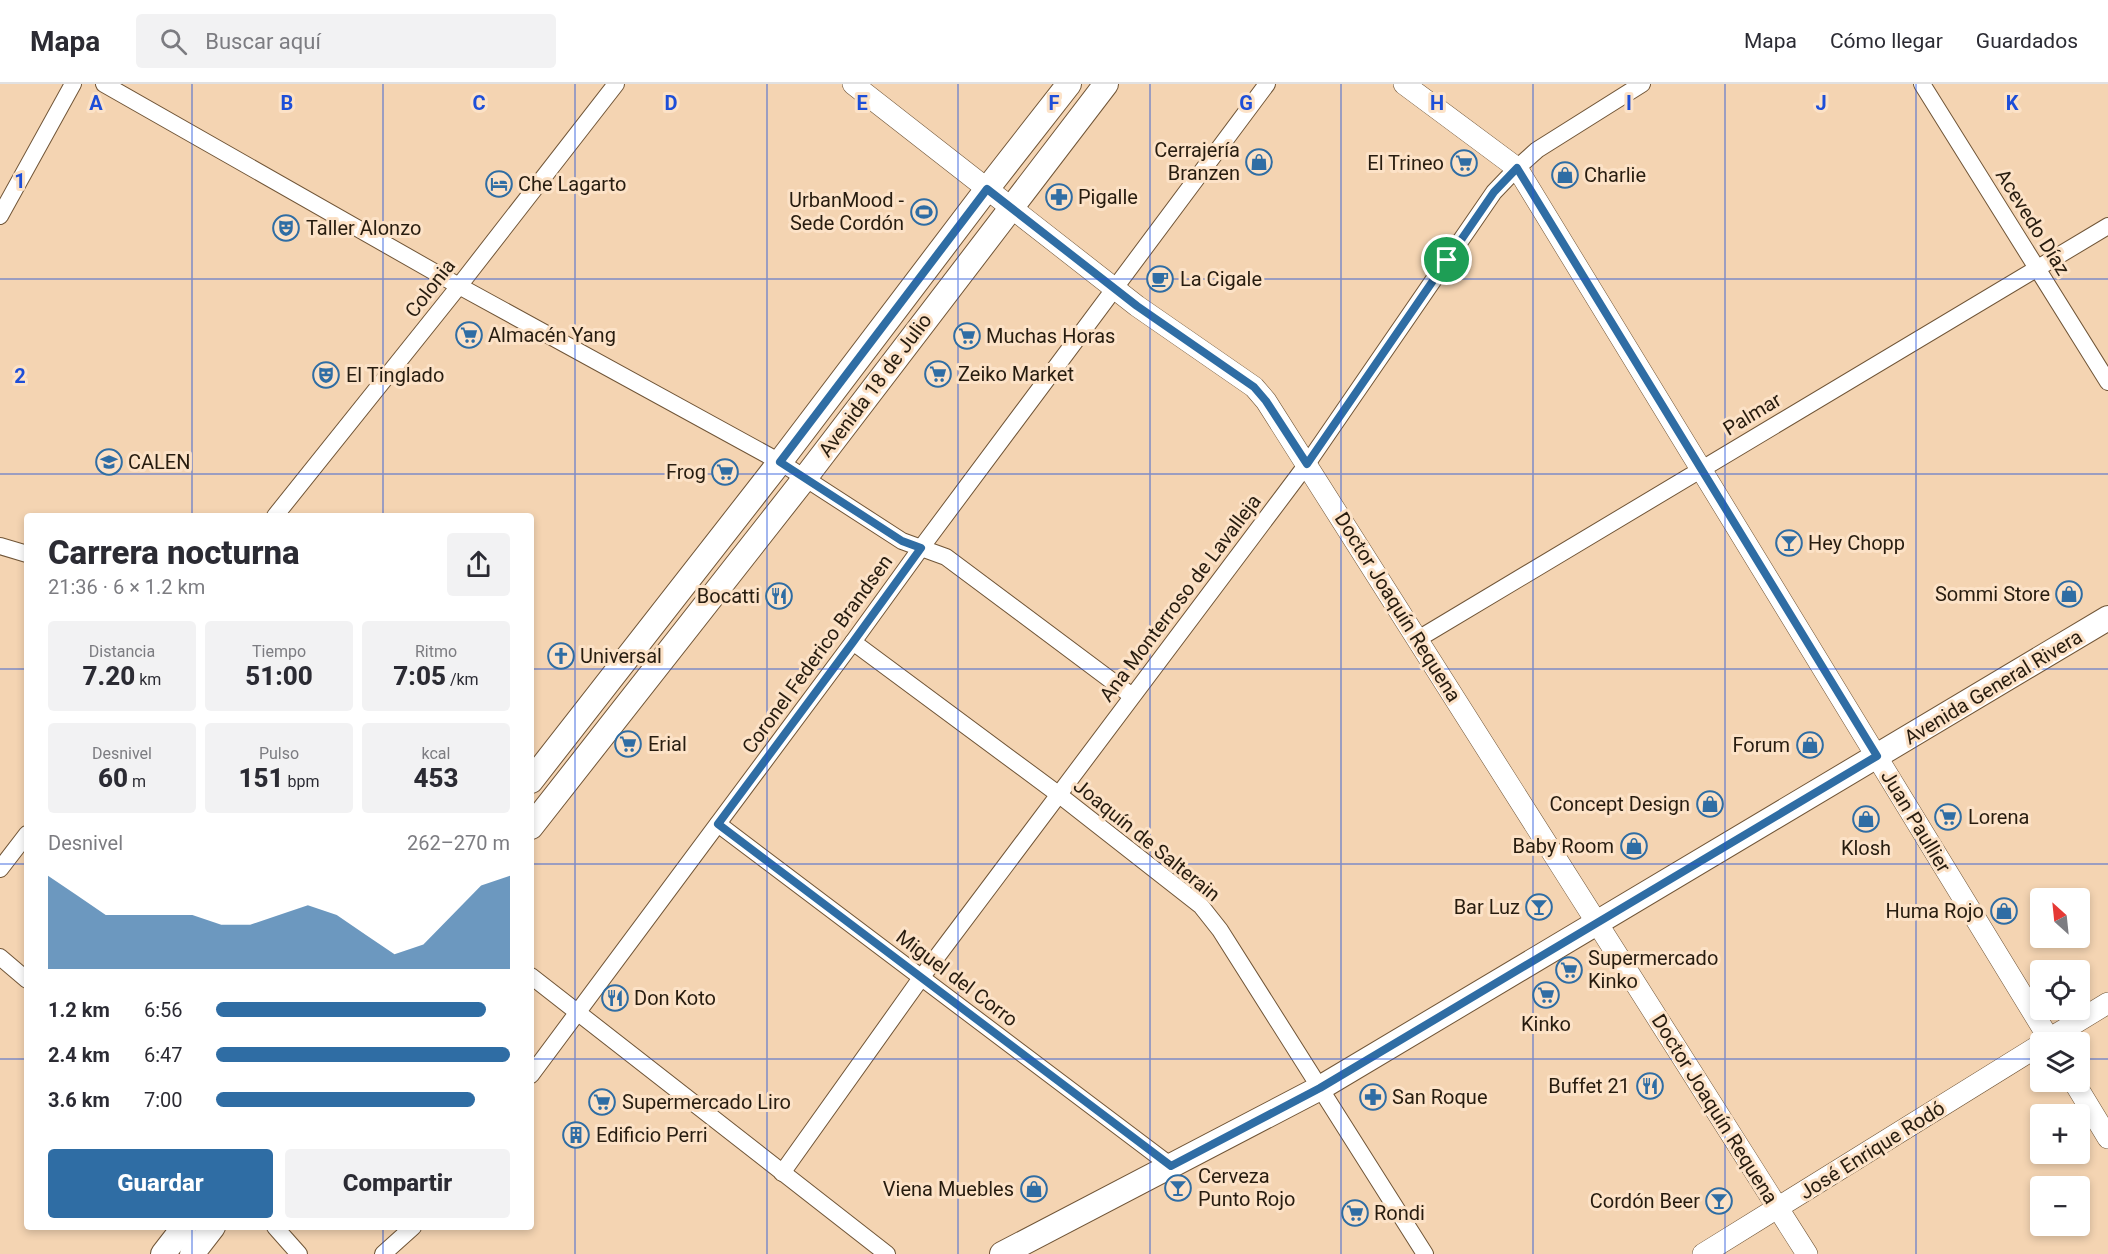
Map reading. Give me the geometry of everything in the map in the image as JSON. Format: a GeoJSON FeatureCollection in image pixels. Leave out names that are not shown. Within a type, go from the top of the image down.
{"type":"FeatureCollection","features":[{"type":"Feature","properties":{"kind":"main road","name":"Avenida 18 de Julio"},"geometry":{"type":"LineString","coordinates":[[534,777],[780,462],[1069,84]]}},
{"type":"Feature","properties":{"kind":"main road","name":"Avenida 18 de Julio"},"geometry":{"type":"LineString","coordinates":[[534,822],[805,478],[1106,84]]}},
{"type":"Feature","properties":{"kind":"main road","name":"Avenida General Rivera"},"geometry":{"type":"LineString","coordinates":[[1002,1254],[1320,1088],[2108,618]]}},
{"type":"Feature","properties":{"kind":"main road"},"geometry":{"type":"LineString","coordinates":[[163,1254],[182,1230]]}},
{"type":"Feature","properties":{"kind":"main road"},"geometry":{"type":"LineString","coordinates":[[192,1254],[211,1230]]}},
{"type":"Feature","properties":{"kind":"street"},"geometry":{"type":"LineString","coordinates":[[0,216],[73,84]]}},
{"type":"Feature","properties":{"kind":"street"},"geometry":{"type":"LineString","coordinates":[[104,84],[459,286],[780,462],[902,541],[946,557],[1132,696]]}},
{"type":"Feature","properties":{"kind":"street","name":"Colonia"},"geometry":{"type":"LineString","coordinates":[[277,513],[459,286],[616,84]]}},
{"type":"Feature","properties":{"kind":"street","name":"Doctor Joaquín Requena"},"geometry":{"type":"LineString","coordinates":[[853,84],[1115,289],[1254,387],[1266,401],[1807,1254]]}},
{"type":"Feature","properties":{"kind":"street","name":"Coronel Federico Brandsen"},"geometry":{"type":"LineString","coordinates":[[534,1071],[1267,84]]}},
{"type":"Feature","properties":{"kind":"street","name":"Juan Paullier"},"geometry":{"type":"LineString","coordinates":[[1404,84],[1517,168],[1877,756],[2040,1032]]}},
{"type":"Feature","properties":{"kind":"street","name":"Ana Monterroso de Lavalleja"},"geometry":{"type":"LineString","coordinates":[[782,1173],[921,978],[1307,464],[1494,192],[1537,150],[1642,84]]}},
{"type":"Feature","properties":{"kind":"street","name":"Acevedo Díaz"},"geometry":{"type":"LineString","coordinates":[[1922,84],[2108,382]]}},
{"type":"Feature","properties":{"kind":"street","name":"Palmar"},"geometry":{"type":"LineString","coordinates":[[1418,639],[2108,226]]}},
{"type":"Feature","properties":{"kind":"street"},"geometry":{"type":"LineString","coordinates":[[0,546],[24,553]]}},
{"type":"Feature","properties":{"kind":"street","name":"Joaquín de Salterain"},"geometry":{"type":"LineString","coordinates":[[853,642],[1058,794],[1201,906],[1220,930],[1425,1254]]}},
{"type":"Feature","properties":{"kind":"street","name":"Miguel del Corro"},"geometry":{"type":"LineString","coordinates":[[718,824],[1171,1166]]}},
{"type":"Feature","properties":{"kind":"street"},"geometry":{"type":"LineString","coordinates":[[0,869],[24,838]]}},
{"type":"Feature","properties":{"kind":"street"},"geometry":{"type":"LineString","coordinates":[[0,957],[24,977]]}},
{"type":"Feature","properties":{"kind":"street"},"geometry":{"type":"LineString","coordinates":[[534,978],[887,1254]]}},
{"type":"Feature","properties":{"kind":"street","name":"José Enrique Rodó"},"geometry":{"type":"LineString","coordinates":[[2062,1032],[2108,1003]]}},
{"type":"Feature","properties":{"kind":"street","name":"José Enrique Rodó"},"geometry":{"type":"LineString","coordinates":[[1703,1254],[2030,1052]]}},
{"type":"Feature","properties":{"kind":"street"},"geometry":{"type":"LineString","coordinates":[[2080,1092],[2108,1138]]}},
{"type":"Feature","properties":{"kind":"street"},"geometry":{"type":"LineString","coordinates":[[278,1230],[299,1254]]}},
{"type":"Feature","properties":{"kind":"street"},"geometry":{"type":"LineString","coordinates":[[383,1254],[410,1230]]}},
{"type":"Feature","properties":{"kind":"place","name":"Cerrajería Branzen"},"geometry":{"type":"Point","coordinates":[1259,162]}},
{"type":"Feature","properties":{"kind":"place","name":"El Trineo"},"geometry":{"type":"Point","coordinates":[1464,163]}},
{"type":"Feature","properties":{"kind":"place","name":"Charlie"},"geometry":{"type":"Point","coordinates":[1565,175]}},
{"type":"Feature","properties":{"kind":"place","name":"Che Lagarto"},"geometry":{"type":"Point","coordinates":[499,184]}},
{"type":"Feature","properties":{"kind":"place","name":"Pigalle"},"geometry":{"type":"Point","coordinates":[1059,197]}},
{"type":"Feature","properties":{"kind":"place","name":"UrbanMood - Sede Cordón"},"geometry":{"type":"Point","coordinates":[924,212]}},
{"type":"Feature","properties":{"kind":"place","name":"Taller Alonzo"},"geometry":{"type":"Point","coordinates":[286,228]}},
{"type":"Feature","properties":{"kind":"place","name":"La Cigale"},"geometry":{"type":"Point","coordinates":[1160,279]}},
{"type":"Feature","properties":{"kind":"place","name":"Almacén Yang"},"geometry":{"type":"Point","coordinates":[469,335]}},
{"type":"Feature","properties":{"kind":"place","name":"Muchas Horas"},"geometry":{"type":"Point","coordinates":[967,336]}},
{"type":"Feature","properties":{"kind":"place","name":"Zeiko Market"},"geometry":{"type":"Point","coordinates":[938,374]}},
{"type":"Feature","properties":{"kind":"place","name":"El Tinglado"},"geometry":{"type":"Point","coordinates":[326,375]}},
{"type":"Feature","properties":{"kind":"place","name":"CALEN"},"geometry":{"type":"Point","coordinates":[109,462]}},
{"type":"Feature","properties":{"kind":"place","name":"Frog"},"geometry":{"type":"Point","coordinates":[725,472]}},
{"type":"Feature","properties":{"kind":"place","name":"Hey Chopp"},"geometry":{"type":"Point","coordinates":[1789,543]}},
{"type":"Feature","properties":{"kind":"place","name":"Sommi Store"},"geometry":{"type":"Point","coordinates":[2069,594]}},
{"type":"Feature","properties":{"kind":"place","name":"Bocatti"},"geometry":{"type":"Point","coordinates":[779,596]}},
{"type":"Feature","properties":{"kind":"place","name":"Universal"},"geometry":{"type":"Point","coordinates":[561,656]}},
{"type":"Feature","properties":{"kind":"place","name":"Erial"},"geometry":{"type":"Point","coordinates":[628,744]}},
{"type":"Feature","properties":{"kind":"place","name":"Forum"},"geometry":{"type":"Point","coordinates":[1810,745]}},
{"type":"Feature","properties":{"kind":"place","name":"Concept Design"},"geometry":{"type":"Point","coordinates":[1710,804]}},
{"type":"Feature","properties":{"kind":"place","name":"Lorena"},"geometry":{"type":"Point","coordinates":[1948,817]}},
{"type":"Feature","properties":{"kind":"place","name":"Klosh"},"geometry":{"type":"Point","coordinates":[1866,819]}},
{"type":"Feature","properties":{"kind":"place","name":"Baby Room"},"geometry":{"type":"Point","coordinates":[1634,846]}},
{"type":"Feature","properties":{"kind":"place","name":"Bar Luz"},"geometry":{"type":"Point","coordinates":[1539,907]}},
{"type":"Feature","properties":{"kind":"place","name":"Huma Rojo"},"geometry":{"type":"Point","coordinates":[2004,911]}},
{"type":"Feature","properties":{"kind":"place","name":"Supermercado Kinko"},"geometry":{"type":"Point","coordinates":[1569,970]}},
{"type":"Feature","properties":{"kind":"place","name":"Kinko"},"geometry":{"type":"Point","coordinates":[1546,995]}},
{"type":"Feature","properties":{"kind":"place","name":"Don Koto"},"geometry":{"type":"Point","coordinates":[615,998]}},
{"type":"Feature","properties":{"kind":"place","name":"Buffet 21"},"geometry":{"type":"Point","coordinates":[1650,1086]}},
{"type":"Feature","properties":{"kind":"place","name":"San Roque"},"geometry":{"type":"Point","coordinates":[1373,1097]}},
{"type":"Feature","properties":{"kind":"place","name":"Supermercado Liro"},"geometry":{"type":"Point","coordinates":[602,1102]}},
{"type":"Feature","properties":{"kind":"place","name":"Edificio Perri"},"geometry":{"type":"Point","coordinates":[576,1135]}},
{"type":"Feature","properties":{"kind":"place","name":"Cerveza Punto Rojo"},"geometry":{"type":"Point","coordinates":[1178,1188]}},
{"type":"Feature","properties":{"kind":"place","name":"Viena Muebles"},"geometry":{"type":"Point","coordinates":[1034,1189]}},
{"type":"Feature","properties":{"kind":"place","name":"Cordón Beer"},"geometry":{"type":"Point","coordinates":[1719,1201]}},
{"type":"Feature","properties":{"kind":"place","name":"Rondi"},"geometry":{"type":"Point","coordinates":[1355,1213]}},
{"type":"Feature","properties":{"kind":"route"},"geometry":{"type":"LineString","coordinates":[[1517,168],[1877,756],[1320,1088],[1171,1166],[718,824],[921,548],[902,541],[780,462],[987,189],[1137,306],[1254,387],[1266,401],[1307,464],[1447,260],[1494,192],[1517,168]]}}]}
